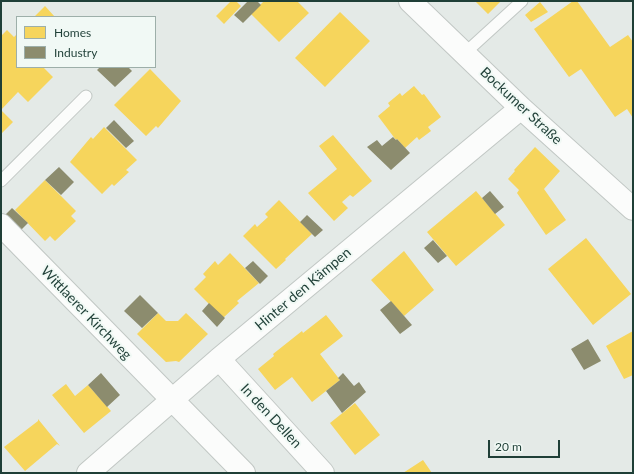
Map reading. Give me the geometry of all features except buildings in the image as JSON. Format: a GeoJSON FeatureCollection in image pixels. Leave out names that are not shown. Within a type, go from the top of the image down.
{"type":"FeatureCollection","features":[{"type":"Feature","properties":{"kind":"street","name":"Bockumer Straße"},"geometry":{"type":"LineString","coordinates":[[410,1],[521,108],[631,204]]}},
{"type":"Feature","properties":{"kind":"street","name":"Hinter den Kämpen"},"geometry":{"type":"LineString","coordinates":[[88,473],[219,359],[521,108]]}},
{"type":"Feature","properties":{"kind":"street","name":"Wittlaerer Kirchweg"},"geometry":{"type":"LineString","coordinates":[[1,225],[172,401]]}},
{"type":"Feature","properties":{"kind":"street","name":"In den Dellen"},"geometry":{"type":"LineString","coordinates":[[219,359],[323,473]]}},
{"type":"Feature","properties":{"kind":"street"},"geometry":{"type":"LineString","coordinates":[[172,401],[244,473]]}},
{"type":"Feature","properties":{"kind":"lane"},"geometry":{"type":"LineString","coordinates":[[465,53],[522,1]]}},
{"type":"Feature","properties":{"kind":"lane"},"geometry":{"type":"LineString","coordinates":[[1,181],[86,96]]}}]}
